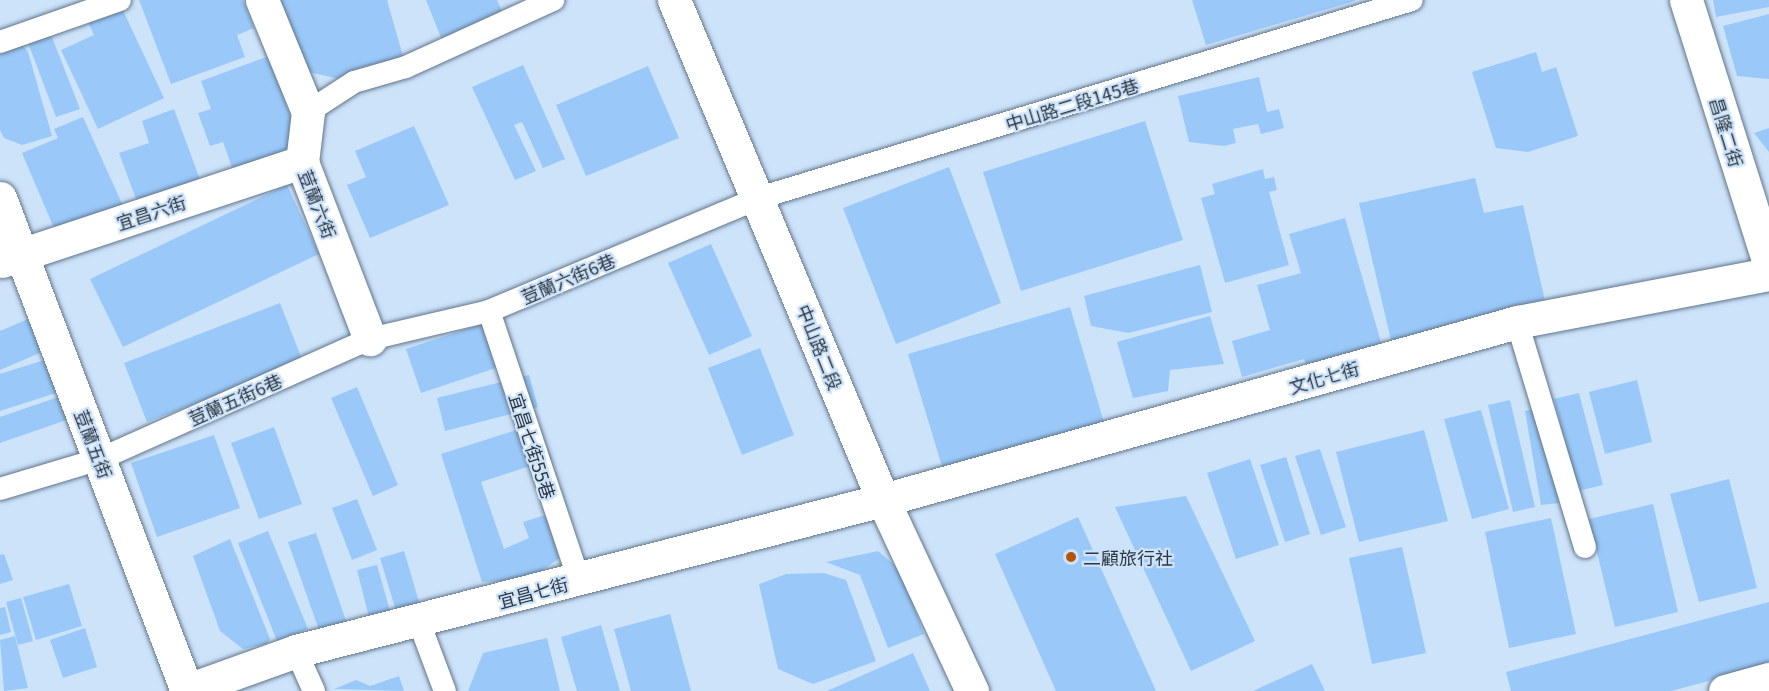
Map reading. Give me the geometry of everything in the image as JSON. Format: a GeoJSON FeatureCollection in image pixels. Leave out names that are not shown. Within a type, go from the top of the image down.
{"type":"FeatureCollection","features":[{"type":"Feature","properties":{"kind":"street","name":"荳蘭六街"},"geometry":{"type":"LineString","coordinates":[[262,0],[308,112],[302,162],[370,339]]}},
{"type":"Feature","properties":{"kind":"street","name":"中山路二段"},"geometry":{"type":"LineString","coordinates":[[674,0],[759,198],[883,500],[972,691]]}},
{"type":"Feature","properties":{"kind":"street","name":"昌隆二街"},"geometry":{"type":"LineString","coordinates":[[1686,0],[1769,264]]}},
{"type":"Feature","properties":{"kind":"street","name":"宜昌六街"},"geometry":{"type":"LineString","coordinates":[[11,258],[302,162]]}},
{"type":"Feature","properties":{"kind":"street","name":"荳蘭五街"},"geometry":{"type":"LineString","coordinates":[[0,198],[11,258],[100,459],[186,691]]}},
{"type":"Feature","properties":{"kind":"street","name":"文化七街"},"geometry":{"type":"LineString","coordinates":[[883,500],[1517,322],[1769,274]]}},
{"type":"Feature","properties":{"kind":"street","name":"宜昌七街"},"geometry":{"type":"LineString","coordinates":[[186,691],[296,651],[419,622],[883,500]]}},
{"type":"Feature","properties":{"kind":"street"},"geometry":{"type":"LineString","coordinates":[[1725,691],[1769,679]]}},
{"type":"Feature","properties":{"kind":"lane"},"geometry":{"type":"LineString","coordinates":[[0,42],[120,0]]}},
{"type":"Feature","properties":{"kind":"lane"},"geometry":{"type":"LineString","coordinates":[[308,112],[354,82],[406,67],[553,0]]}},
{"type":"Feature","properties":{"kind":"lane","name":"中山路二段145巷"},"geometry":{"type":"LineString","coordinates":[[759,198],[1384,11],[1412,0]]}},
{"type":"Feature","properties":{"kind":"lane","name":"荳蘭六街6巷"},"geometry":{"type":"LineString","coordinates":[[370,339],[489,311],[759,198]]}},
{"type":"Feature","properties":{"kind":"lane","name":"宜昌七街55巷"},"geometry":{"type":"LineString","coordinates":[[489,311],[579,580]]}},
{"type":"Feature","properties":{"kind":"lane"},"geometry":{"type":"LineString","coordinates":[[1517,322],[1585,547]]}},
{"type":"Feature","properties":{"kind":"lane","name":"荳蘭五街6巷"},"geometry":{"type":"LineString","coordinates":[[0,489],[100,459],[370,339]]}},
{"type":"Feature","properties":{"kind":"lane"},"geometry":{"type":"LineString","coordinates":[[419,622],[444,691]]}},
{"type":"Feature","properties":{"kind":"lane"},"geometry":{"type":"LineString","coordinates":[[296,651],[314,691]]}},
{"type":"Feature","properties":{"kind":"building"},"geometry":{"type":"Polygon","coordinates":[[[139,0],[243,0],[254,28],[237,35],[245,57],[171,84],[139,0]]]}},
{"type":"Feature","properties":{"kind":"building"},"geometry":{"type":"Polygon","coordinates":[[[271,0],[387,0],[406,67],[354,82],[308,72],[271,0]]]}},
{"type":"Feature","properties":{"kind":"building"},"geometry":{"type":"Polygon","coordinates":[[[426,0],[497,0],[503,14],[442,40],[426,0]]]}},
{"type":"Feature","properties":{"kind":"building"},"geometry":{"type":"Polygon","coordinates":[[[1192,0],[1355,0],[1355,1],[1206,45],[1192,0]]]}},
{"type":"Feature","properties":{"kind":"building"},"geometry":{"type":"Polygon","coordinates":[[[1713,0],[1769,0],[1769,7],[1716,17],[1713,0]]]}},
{"type":"Feature","properties":{"kind":"building"},"geometry":{"type":"Polygon","coordinates":[[[121,6],[164,98],[98,129],[61,50],[94,35],[88,22],[121,6]]]}},
{"type":"Feature","properties":{"kind":"building"},"geometry":{"type":"Polygon","coordinates":[[[1769,14],[1769,79],[1737,76],[1723,26],[1769,14]]]}},
{"type":"Feature","properties":{"kind":"building"},"geometry":{"type":"Polygon","coordinates":[[[50,32],[80,109],[56,117],[27,40],[50,32]]]}},
{"type":"Feature","properties":{"kind":"building"},"geometry":{"type":"Polygon","coordinates":[[[20,42],[28,52],[52,136],[22,145],[4,138],[0,130],[0,47],[20,42]]]}},
{"type":"Feature","properties":{"kind":"building"},"geometry":{"type":"Polygon","coordinates":[[[1536,52],[1542,72],[1556,67],[1578,136],[1528,152],[1496,148],[1472,72],[1536,52]]]}},
{"type":"Feature","properties":{"kind":"building"},"geometry":{"type":"Polygon","coordinates":[[[269,56],[301,146],[233,170],[223,142],[210,146],[198,113],[211,109],[201,81],[269,56]]]}},
{"type":"Feature","properties":{"kind":"building"},"geometry":{"type":"Polygon","coordinates":[[[523,65],[565,159],[543,168],[522,122],[514,125],[536,171],[515,180],[472,87],[523,65]]]}},
{"type":"Feature","properties":{"kind":"building"},"geometry":{"type":"Polygon","coordinates":[[[648,66],[679,138],[586,176],[556,105],[648,66]]]}},
{"type":"Feature","properties":{"kind":"building"},"geometry":{"type":"Polygon","coordinates":[[[1259,77],[1267,112],[1279,109],[1284,128],[1261,134],[1258,124],[1233,129],[1236,143],[1224,146],[1189,142],[1178,96],[1259,77]]]}},
{"type":"Feature","properties":{"kind":"building"},"geometry":{"type":"Polygon","coordinates":[[[174,109],[202,185],[139,207],[119,153],[149,143],[142,121],[174,109]]]}},
{"type":"Feature","properties":{"kind":"building"},"geometry":{"type":"Polygon","coordinates":[[[83,117],[123,206],[57,235],[22,153],[58,138],[54,129],[83,117]]]}},
{"type":"Feature","properties":{"kind":"building"},"geometry":{"type":"Polygon","coordinates":[[[1145,121],[1183,240],[1021,291],[983,172],[1145,121]]]}},
{"type":"Feature","properties":{"kind":"building"},"geometry":{"type":"Polygon","coordinates":[[[414,126],[449,205],[370,238],[347,185],[366,177],[355,151],[414,126]]]}},
{"type":"Feature","properties":{"kind":"building"},"geometry":{"type":"Polygon","coordinates":[[[1769,128],[1769,152],[1754,133],[1769,128]]]}},
{"type":"Feature","properties":{"kind":"building"},"geometry":{"type":"Polygon","coordinates":[[[949,167],[1001,303],[896,344],[843,208],[949,167]]]}},
{"type":"Feature","properties":{"kind":"building"},"geometry":{"type":"Polygon","coordinates":[[[1263,169],[1265,179],[1274,177],[1277,190],[1269,192],[1289,265],[1225,283],[1201,198],[1215,194],[1212,184],[1263,169]]]}},
{"type":"Feature","properties":{"kind":"building"},"geometry":{"type":"Polygon","coordinates":[[[1475,178],[1484,213],[1523,205],[1548,314],[1393,349],[1359,203],[1475,178]]]}},
{"type":"Feature","properties":{"kind":"building"},"geometry":{"type":"Polygon","coordinates":[[[287,185],[319,254],[123,347],[90,279],[287,185]]]}},
{"type":"Feature","properties":{"kind":"building"},"geometry":{"type":"Polygon","coordinates":[[[1345,218],[1383,349],[1308,370],[1304,359],[1242,377],[1232,341],[1270,330],[1257,285],[1301,273],[1289,234],[1345,218]]]}},
{"type":"Feature","properties":{"kind":"building"},"geometry":{"type":"Polygon","coordinates":[[[711,244],[752,336],[709,355],[668,263],[711,244]]]}},
{"type":"Feature","properties":{"kind":"building"},"geometry":{"type":"Polygon","coordinates":[[[1200,265],[1212,312],[1128,333],[1091,326],[1084,296],[1200,265]]]}},
{"type":"Feature","properties":{"kind":"building"},"geometry":{"type":"Polygon","coordinates":[[[280,303],[303,362],[147,422],[124,363],[280,303]]]}},
{"type":"Feature","properties":{"kind":"building"},"geometry":{"type":"Polygon","coordinates":[[[1070,307],[1105,426],[944,473],[908,354],[1070,307]]]}},
{"type":"Feature","properties":{"kind":"building"},"geometry":{"type":"Polygon","coordinates":[[[1210,316],[1224,364],[1170,370],[1168,391],[1133,398],[1117,342],[1210,316]]]}},
{"type":"Feature","properties":{"kind":"building"},"geometry":{"type":"Polygon","coordinates":[[[28,319],[42,352],[0,370],[0,331],[28,319]]]}},
{"type":"Feature","properties":{"kind":"building"},"geometry":{"type":"Polygon","coordinates":[[[482,324],[496,368],[421,393],[406,349],[482,324]]]}},
{"type":"Feature","properties":{"kind":"building"},"geometry":{"type":"Polygon","coordinates":[[[760,348],[794,435],[742,455],[708,368],[760,348]]]}},
{"type":"Feature","properties":{"kind":"building"},"geometry":{"type":"Polygon","coordinates":[[[54,357],[65,390],[0,411],[0,374],[54,357]]]}},
{"type":"Feature","properties":{"kind":"building"},"geometry":{"type":"Polygon","coordinates":[[[529,375],[538,407],[445,431],[437,398],[529,375]]]}},
{"type":"Feature","properties":{"kind":"building"},"geometry":{"type":"Polygon","coordinates":[[[1637,380],[1652,442],[1605,454],[1589,392],[1637,380]]]}},
{"type":"Feature","properties":{"kind":"building"},"geometry":{"type":"Polygon","coordinates":[[[357,387],[398,485],[373,496],[331,398],[357,387]]]}},
{"type":"Feature","properties":{"kind":"building"},"geometry":{"type":"Polygon","coordinates":[[[70,393],[78,416],[0,443],[0,417],[70,393]]]}},
{"type":"Feature","properties":{"kind":"building"},"geometry":{"type":"Polygon","coordinates":[[[1579,393],[1603,485],[1578,491],[1554,399],[1579,393]]]}},
{"type":"Feature","properties":{"kind":"building"},"geometry":{"type":"Polygon","coordinates":[[[1510,400],[1535,507],[1513,512],[1488,405],[1510,400]]]}},
{"type":"Feature","properties":{"kind":"building"},"geometry":{"type":"Polygon","coordinates":[[[1545,407],[1560,503],[1541,505],[1525,411],[1545,407]]]}},
{"type":"Feature","properties":{"kind":"building"},"geometry":{"type":"Polygon","coordinates":[[[1481,410],[1509,509],[1472,519],[1444,419],[1481,410]]]}},
{"type":"Feature","properties":{"kind":"building"},"geometry":{"type":"Polygon","coordinates":[[[538,423],[552,459],[481,482],[504,549],[529,538],[523,522],[555,512],[569,551],[529,580],[482,582],[441,454],[538,423]]]}},
{"type":"Feature","properties":{"kind":"building"},"geometry":{"type":"Polygon","coordinates":[[[274,427],[302,504],[259,519],[231,443],[274,427]]]}},
{"type":"Feature","properties":{"kind":"building"},"geometry":{"type":"Polygon","coordinates":[[[1424,430],[1448,521],[1359,542],[1336,452],[1424,430]]]}},
{"type":"Feature","properties":{"kind":"building"},"geometry":{"type":"Polygon","coordinates":[[[214,435],[240,508],[157,537],[131,463],[214,435]]]}},
{"type":"Feature","properties":{"kind":"building"},"geometry":{"type":"Polygon","coordinates":[[[1320,449],[1346,527],[1321,535],[1295,456],[1320,449]]]}},
{"type":"Feature","properties":{"kind":"building"},"geometry":{"type":"Polygon","coordinates":[[[1286,457],[1310,534],[1285,542],[1260,465],[1286,457]]]}},
{"type":"Feature","properties":{"kind":"building"},"geometry":{"type":"Polygon","coordinates":[[[1250,459],[1279,545],[1236,559],[1207,473],[1250,459]]]}},
{"type":"Feature","properties":{"kind":"building"},"geometry":{"type":"Polygon","coordinates":[[[1729,479],[1757,588],[1699,602],[1670,494],[1729,479]]]}},
{"type":"Feature","properties":{"kind":"building"},"geometry":{"type":"Polygon","coordinates":[[[1186,496],[1255,641],[1191,671],[1115,507],[1186,496]]]}},
{"type":"Feature","properties":{"kind":"building"},"geometry":{"type":"Polygon","coordinates":[[[357,499],[377,550],[352,560],[332,508],[357,499]]]}},
{"type":"Feature","properties":{"kind":"building"},"geometry":{"type":"Polygon","coordinates":[[[1653,504],[1678,612],[1615,627],[1589,519],[1653,504]]]}},
{"type":"Feature","properties":{"kind":"building"},"geometry":{"type":"Polygon","coordinates":[[[1078,517],[1156,691],[1056,691],[995,554],[1078,517]]]}},
{"type":"Feature","properties":{"kind":"building"},"geometry":{"type":"Polygon","coordinates":[[[1551,518],[1576,634],[1509,648],[1485,532],[1551,518]]]}},
{"type":"Feature","properties":{"kind":"building"},"geometry":{"type":"Polygon","coordinates":[[[268,531],[308,629],[277,641],[238,543],[268,531]]]}},
{"type":"Feature","properties":{"kind":"building"},"geometry":{"type":"Polygon","coordinates":[[[316,533],[347,624],[320,633],[288,542],[316,533]]]}},
{"type":"Feature","properties":{"kind":"building"},"geometry":{"type":"Polygon","coordinates":[[[230,539],[270,639],[267,644],[243,649],[220,631],[193,556],[230,539]]]}},
{"type":"Feature","properties":{"kind":"building"},"geometry":{"type":"Polygon","coordinates":[[[1402,547],[1426,653],[1372,664],[1349,558],[1402,547]]]}},
{"type":"Feature","properties":{"kind":"building"},"geometry":{"type":"Polygon","coordinates":[[[404,551],[420,605],[396,611],[380,558],[404,551]]]}},
{"type":"Feature","properties":{"kind":"building"},"geometry":{"type":"Polygon","coordinates":[[[878,551],[900,570],[924,634],[888,648],[860,575],[826,562],[878,551]]]}},
{"type":"Feature","properties":{"kind":"building"},"geometry":{"type":"Polygon","coordinates":[[[4,554],[13,580],[0,584],[0,555],[4,554]]]}},
{"type":"Feature","properties":{"kind":"building"},"geometry":{"type":"Polygon","coordinates":[[[377,565],[390,611],[369,617],[357,570],[377,565]]]}},
{"type":"Feature","properties":{"kind":"building"},"geometry":{"type":"Polygon","coordinates":[[[824,573],[846,580],[876,661],[813,684],[778,669],[759,584],[786,574],[824,573]]]}},
{"type":"Feature","properties":{"kind":"building"},"geometry":{"type":"Polygon","coordinates":[[[69,584],[82,626],[36,640],[23,597],[69,584]]]}},
{"type":"Feature","properties":{"kind":"building"},"geometry":{"type":"Polygon","coordinates":[[[21,598],[33,641],[18,645],[6,602],[21,598]]]}},
{"type":"Feature","properties":{"kind":"building"},"geometry":{"type":"Polygon","coordinates":[[[1769,602],[1769,665],[1671,691],[1511,691],[1506,672],[1769,602]]]}},
{"type":"Feature","properties":{"kind":"building"},"geometry":{"type":"Polygon","coordinates":[[[5,607],[11,632],[0,635],[0,608],[5,607]]]}},
{"type":"Feature","properties":{"kind":"building"},"geometry":{"type":"Polygon","coordinates":[[[670,614],[691,691],[631,691],[614,629],[670,614]]]}},
{"type":"Feature","properties":{"kind":"building"},"geometry":{"type":"Polygon","coordinates":[[[601,625],[620,691],[577,691],[561,637],[601,625]]]}},
{"type":"Feature","properties":{"kind":"building"},"geometry":{"type":"Polygon","coordinates":[[[85,628],[97,667],[63,678],[50,640],[85,628]]]}},
{"type":"Feature","properties":{"kind":"building"},"geometry":{"type":"Polygon","coordinates":[[[15,636],[28,688],[4,691],[0,640],[15,636]]]}},
{"type":"Feature","properties":{"kind":"building"},"geometry":{"type":"Polygon","coordinates":[[[547,638],[560,691],[468,691],[483,653],[547,638]]]}},
{"type":"Feature","properties":{"kind":"building"},"geometry":{"type":"Polygon","coordinates":[[[913,653],[930,691],[827,691],[913,653]]]}},
{"type":"Feature","properties":{"kind":"building"},"geometry":{"type":"Polygon","coordinates":[[[1312,664],[1325,691],[1253,691],[1312,664]]]}},
{"type":"Feature","properties":{"kind":"building"},"geometry":{"type":"Polygon","coordinates":[[[399,676],[404,691],[334,689],[356,680],[370,686],[399,676]]]}},
{"type":"Feature","properties":{"kind":"place","name":"二顧旅行社"},"geometry":{"type":"Point","coordinates":[1071,557]}}]}
